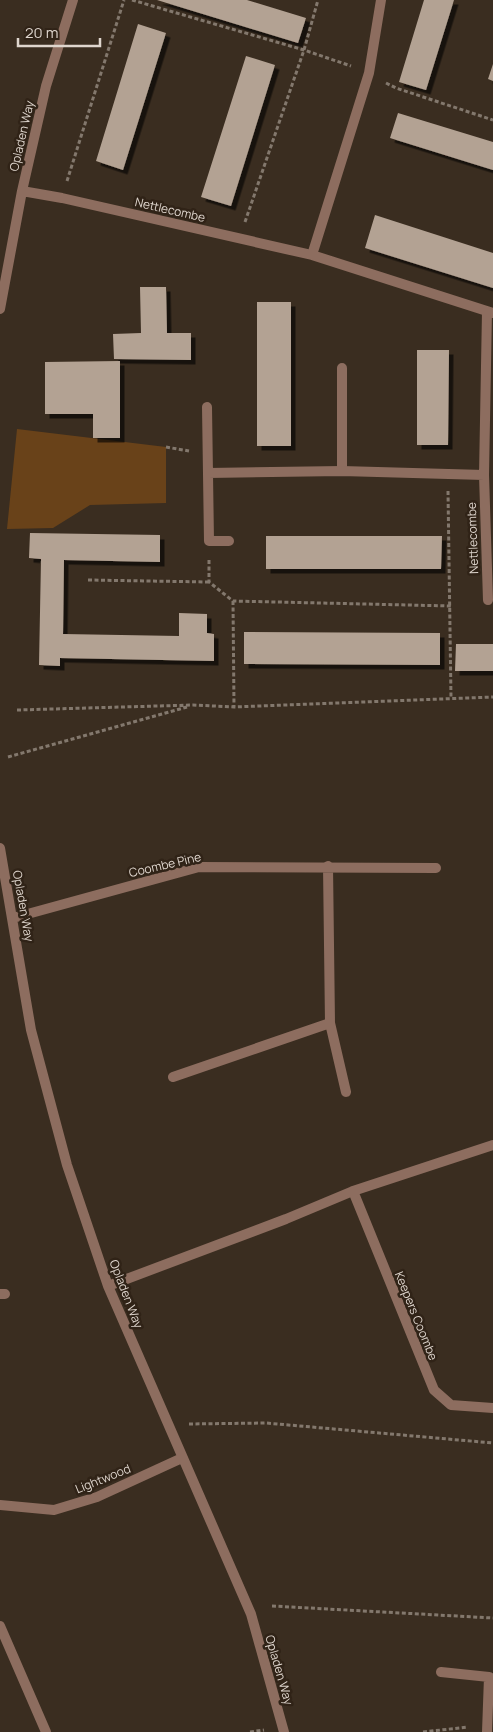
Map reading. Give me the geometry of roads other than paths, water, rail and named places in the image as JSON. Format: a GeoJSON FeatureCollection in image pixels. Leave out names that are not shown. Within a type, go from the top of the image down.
{"type":"FeatureCollection","features":[{"type":"Feature","properties":{"kind":"street","name":"Opladen Way"},"geometry":{"type":"LineString","coordinates":[[0,309],[22,191],[46,86],[73,0]]}},
{"type":"Feature","properties":{"kind":"street"},"geometry":{"type":"LineString","coordinates":[[312,255],[369,73],[381,0]]}},
{"type":"Feature","properties":{"kind":"street","name":"Nettlecombe"},"geometry":{"type":"LineString","coordinates":[[22,191],[62,198],[312,255],[490,312],[484,475],[488,600]]}},
{"type":"Feature","properties":{"kind":"street"},"geometry":{"type":"LineString","coordinates":[[342,368],[342,471]]}},
{"type":"Feature","properties":{"kind":"street"},"geometry":{"type":"LineString","coordinates":[[207,407],[209,542],[229,541]]}},
{"type":"Feature","properties":{"kind":"street"},"geometry":{"type":"LineString","coordinates":[[208,473],[342,471],[484,475]]}},
{"type":"Feature","properties":{"kind":"street","name":"Opladen Way"},"geometry":{"type":"LineString","coordinates":[[0,848],[31,1030],[68,1165],[108,1286],[166,1424],[251,1614],[284,1732]]}},
{"type":"Feature","properties":{"kind":"street"},"geometry":{"type":"LineString","coordinates":[[328,866],[330,1023],[346,1092]]}},
{"type":"Feature","properties":{"kind":"street","name":"Coombe Pine"},"geometry":{"type":"LineString","coordinates":[[13,918],[199,867],[328,866],[436,868]]}},
{"type":"Feature","properties":{"kind":"street"},"geometry":{"type":"LineString","coordinates":[[173,1077],[330,1023]]}},
{"type":"Feature","properties":{"kind":"street"},"geometry":{"type":"LineString","coordinates":[[108,1286],[352,1192],[493,1144]]}},
{"type":"Feature","properties":{"kind":"street","name":"Keepers Coombe"},"geometry":{"type":"LineString","coordinates":[[352,1192],[434,1390],[450,1406],[493,1408]]}},
{"type":"Feature","properties":{"kind":"street","name":"Lightwood"},"geometry":{"type":"LineString","coordinates":[[0,1506],[54,1510],[98,1498],[182,1458]]}},
{"type":"Feature","properties":{"kind":"street"},"geometry":{"type":"LineString","coordinates":[[0,1626],[46,1732]]}},
{"type":"Feature","properties":{"kind":"street"},"geometry":{"type":"LineString","coordinates":[[442,1672],[489,1677],[487,1732]]}}]}
